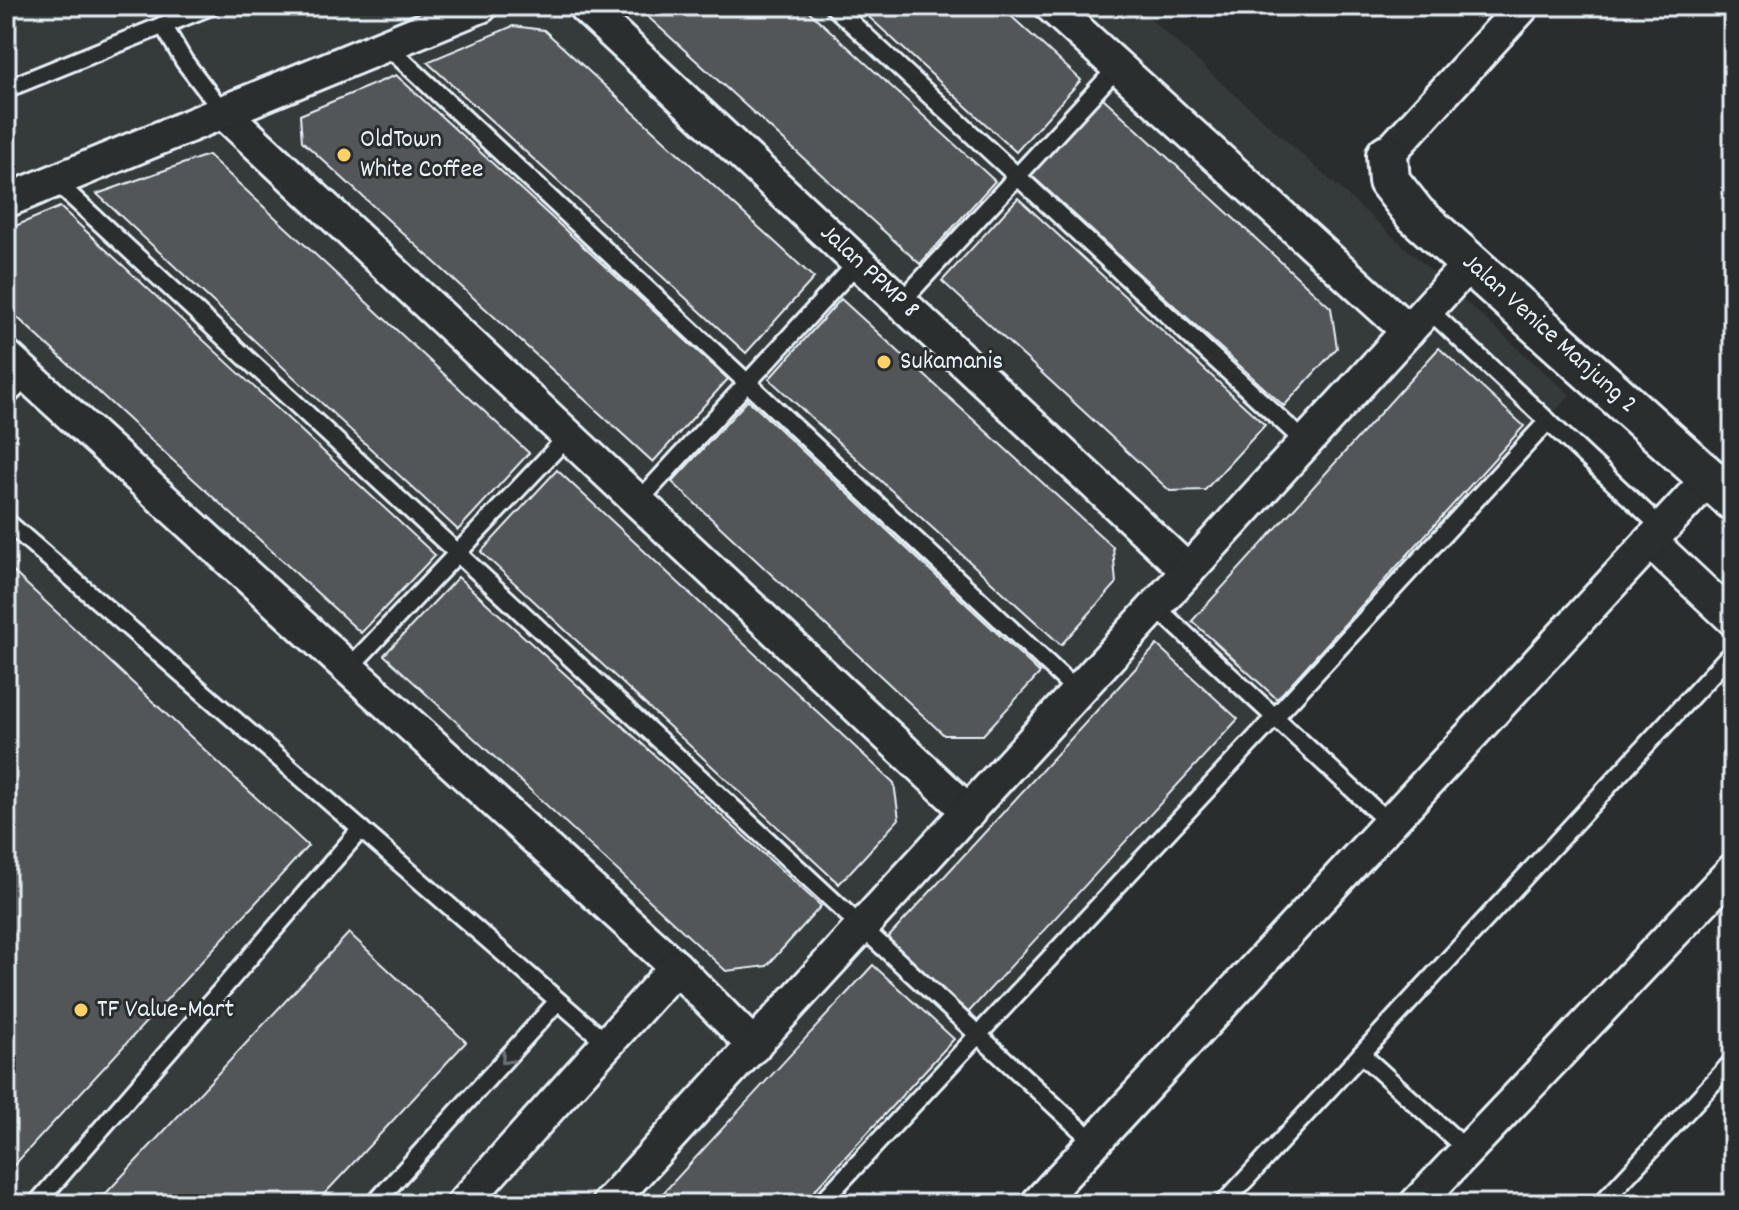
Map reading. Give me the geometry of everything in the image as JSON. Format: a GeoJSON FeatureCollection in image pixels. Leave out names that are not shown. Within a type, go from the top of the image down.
{"type":"FeatureCollection","features":[{"type":"Feature","properties":{"kind":"street"},"geometry":{"type":"LineString","coordinates":[[6,201],[481,6]]}},
{"type":"Feature","properties":{"kind":"street","name":"Jalan PPMP 8"},"geometry":{"type":"LineString","coordinates":[[584,6],[1188,571]]}},
{"type":"Feature","properties":{"kind":"street"},"geometry":{"type":"LineString","coordinates":[[1051,6],[1118,67],[1418,320]]}},
{"type":"Feature","properties":{"kind":"street"},"geometry":{"type":"LineString","coordinates":[[1387,155],[1523,6]]}},
{"type":"Feature","properties":{"kind":"street"},"geometry":{"type":"LineString","coordinates":[[223,112],[969,812]]}},
{"type":"Feature","properties":{"kind":"street","name":"Jalan Venice Manjung 2"},"geometry":{"type":"LineString","coordinates":[[1387,155],[1389,181],[1415,214],[1721,489]]}},
{"type":"Feature","properties":{"kind":"street"},"geometry":{"type":"LineString","coordinates":[[608,1204],[1469,264]]}},
{"type":"Feature","properties":{"kind":"street"},"geometry":{"type":"LineString","coordinates":[[13,377],[348,669],[676,967],[754,1046]]}},
{"type":"Feature","properties":{"kind":"street"},"geometry":{"type":"LineString","coordinates":[[1037,1204],[1656,534],[1721,489]]}},
{"type":"Feature","properties":{"kind":"street"},"geometry":{"type":"LineString","coordinates":[[1656,534],[1733,619]]}},
{"type":"Feature","properties":{"kind":"street"},"geometry":{"type":"LineString","coordinates":[[1416,1204],[1733,870]]}},
{"type":"Feature","properties":{"kind":"street"},"geometry":{"type":"LineString","coordinates":[[463,1204],[676,967]]}},
{"type":"Feature","properties":{"kind":"lane"},"geometry":{"type":"LineString","coordinates":[[6,89],[211,6]]}},
{"type":"Feature","properties":{"kind":"lane"},"geometry":{"type":"LineString","coordinates":[[833,6],[1306,443]]}},
{"type":"Feature","properties":{"kind":"lane"},"geometry":{"type":"LineString","coordinates":[[163,25],[184,61],[223,112]]}},
{"type":"Feature","properties":{"kind":"lane"},"geometry":{"type":"LineString","coordinates":[[386,45],[1078,692]]}},
{"type":"Feature","properties":{"kind":"lane"},"geometry":{"type":"LineString","coordinates":[[901,302],[1118,67]]}},
{"type":"Feature","properties":{"kind":"lane"},"geometry":{"type":"LineString","coordinates":[[55,181],[1094,1142]]}},
{"type":"Feature","properties":{"kind":"lane"},"geometry":{"type":"LineString","coordinates":[[638,502],[858,262]]}},
{"type":"Feature","properties":{"kind":"lane"},"geometry":{"type":"LineString","coordinates":[[1418,320],[1548,421],[1656,534]]}},
{"type":"Feature","properties":{"kind":"lane"},"geometry":{"type":"LineString","coordinates":[[820,1204],[1548,421]]}},
{"type":"Feature","properties":{"kind":"lane"},"geometry":{"type":"LineString","coordinates":[[348,669],[568,436]]}},
{"type":"Feature","properties":{"kind":"lane"},"geometry":{"type":"LineString","coordinates":[[6,521],[608,1044]]}},
{"type":"Feature","properties":{"kind":"lane"},"geometry":{"type":"LineString","coordinates":[[1156,607],[1389,823]]}},
{"type":"Feature","properties":{"kind":"lane"},"geometry":{"type":"LineString","coordinates":[[1223,1204],[1733,651]]}},
{"type":"Feature","properties":{"kind":"lane"},"geometry":{"type":"LineString","coordinates":[[36,1204],[361,829]]}},
{"type":"Feature","properties":{"kind":"lane"},"geometry":{"type":"LineString","coordinates":[[374,1204],[558,1001]]}},
{"type":"Feature","properties":{"kind":"lane"},"geometry":{"type":"LineString","coordinates":[[1361,1054],[1467,1150]]}},
{"type":"Feature","properties":{"kind":"lane"},"geometry":{"type":"LineString","coordinates":[[1601,1204],[1733,1061]]}},
{"type":"Feature","properties":{"kind":"shaded area"},"geometry":{"type":"Polygon","coordinates":[[[6,6],[1136,6],[1570,395],[818,1204],[6,1204],[6,6]]]}},
{"type":"Feature","properties":{"kind":"building"},"geometry":{"type":"Polygon","coordinates":[[[636,6],[803,6],[995,181],[920,264],[636,6]]]}},
{"type":"Feature","properties":{"kind":"building"},"geometry":{"type":"Polygon","coordinates":[[[857,6],[1000,6],[1081,80],[1016,152],[857,6]]]}},
{"type":"Feature","properties":{"kind":"building"},"geometry":{"type":"Polygon","coordinates":[[[513,26],[544,30],[814,278],[746,353],[427,62],[513,26]]]}},
{"type":"Feature","properties":{"kind":"building"},"geometry":{"type":"Polygon","coordinates":[[[396,75],[728,379],[653,462],[302,141],[300,115],[396,75]]]}},
{"type":"Feature","properties":{"kind":"building"},"geometry":{"type":"Polygon","coordinates":[[[1102,97],[1331,308],[1337,348],[1284,406],[1031,175],[1102,97]]]}},
{"type":"Feature","properties":{"kind":"building"},"geometry":{"type":"Polygon","coordinates":[[[208,155],[529,453],[458,530],[97,194],[208,155]]]}},
{"type":"Feature","properties":{"kind":"building"},"geometry":{"type":"Polygon","coordinates":[[[1018,198],[1265,425],[1205,490],[1170,491],[942,281],[1018,198]]]}},
{"type":"Feature","properties":{"kind":"building"},"geometry":{"type":"Polygon","coordinates":[[[60,207],[435,555],[361,633],[6,307],[6,230],[60,207]]]}},
{"type":"Feature","properties":{"kind":"building"},"geometry":{"type":"Polygon","coordinates":[[[841,299],[1113,547],[1116,584],[1061,645],[769,379],[841,299]]]}},
{"type":"Feature","properties":{"kind":"building"},"geometry":{"type":"Polygon","coordinates":[[[1439,348],[1524,426],[1277,699],[1192,621],[1439,348]]]}},
{"type":"Feature","properties":{"kind":"building"},"geometry":{"type":"Polygon","coordinates":[[[748,400],[1040,673],[983,735],[944,735],[672,482],[748,400]]]}},
{"type":"Feature","properties":{"kind":"building"},"geometry":{"type":"Polygon","coordinates":[[[557,470],[894,783],[899,819],[839,884],[481,552],[557,470]]]}},
{"type":"Feature","properties":{"kind":"building","name":"TF Value-Mart"},"geometry":{"type":"Polygon","coordinates":[[[6,565],[308,846],[6,1174],[6,565]]]}},
{"type":"Feature","properties":{"kind":"building"},"geometry":{"type":"Polygon","coordinates":[[[458,577],[821,906],[767,966],[726,971],[384,655],[458,577]]]}},
{"type":"Feature","properties":{"kind":"building"},"geometry":{"type":"Polygon","coordinates":[[[1157,645],[1238,719],[966,1015],[885,941],[1157,645]]]}},
{"type":"Feature","properties":{"kind":"building"},"geometry":{"type":"Polygon","coordinates":[[[349,933],[466,1042],[315,1204],[96,1204],[349,933]]]}},
{"type":"Feature","properties":{"kind":"building"},"geometry":{"type":"Polygon","coordinates":[[[873,965],[954,1039],[802,1204],[653,1204],[873,965]]]}},
{"type":"Feature","properties":{"kind":"place","name":"OldTown White Coffee"},"geometry":{"type":"Point","coordinates":[344,155]}},
{"type":"Feature","properties":{"kind":"place","name":"Sukamanis"},"geometry":{"type":"Point","coordinates":[884,362]}},
{"type":"Feature","properties":{"kind":"place","name":"TF Value-Mart"},"geometry":{"type":"Point","coordinates":[81,1010]}}]}
